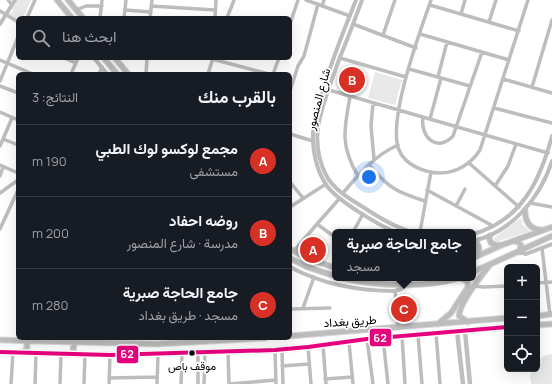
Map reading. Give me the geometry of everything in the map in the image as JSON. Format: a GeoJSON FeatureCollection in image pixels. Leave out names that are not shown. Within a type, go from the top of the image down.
{"type":"FeatureCollection","features":[{"type":"Feature","properties":{"kind":"main road"},"geometry":{"type":"LineString","coordinates":[[58,0],[70,16]]}},
{"type":"Feature","properties":{"kind":"main road"},"geometry":{"type":"LineString","coordinates":[[68,0],[81,16]]}},
{"type":"Feature","properties":{"kind":"main road"},"geometry":{"type":"LineString","coordinates":[[106,60],[115,72]]}},
{"type":"Feature","properties":{"kind":"main road"},"geometry":{"type":"LineString","coordinates":[[117,60],[126,72]]}},
{"type":"Feature","properties":{"kind":"main road"},"geometry":{"type":"LineString","coordinates":[[525,210],[526,218],[530,226],[539,230],[544,230]]}},
{"type":"Feature","properties":{"kind":"main road"},"geometry":{"type":"LineString","coordinates":[[476,257],[502,245],[552,227]]}},
{"type":"Feature","properties":{"kind":"main road"},"geometry":{"type":"LineString","coordinates":[[490,236],[489,238],[491,243],[502,245]]}},
{"type":"Feature","properties":{"kind":"main road"},"geometry":{"type":"LineString","coordinates":[[476,271],[490,266],[552,236]]}},
{"type":"Feature","properties":{"kind":"main road"},"geometry":{"type":"LineString","coordinates":[[513,241],[518,242],[521,245],[519,252]]}},
{"type":"Feature","properties":{"kind":"main road"},"geometry":{"type":"LineString","coordinates":[[476,243],[479,250],[476,254]]}},
{"type":"Feature","properties":{"kind":"main road"},"geometry":{"type":"LineString","coordinates":[[292,250],[317,262],[332,267]]}},
{"type":"Feature","properties":{"kind":"main road"},"geometry":{"type":"LineString","coordinates":[[292,259],[307,267],[332,275]]}},
{"type":"Feature","properties":{"kind":"main road"},"geometry":{"type":"LineString","coordinates":[[469,322],[460,318],[460,309],[474,286],[490,266]]}},
{"type":"Feature","properties":{"kind":"main road"},"geometry":{"type":"LineString","coordinates":[[365,281],[384,284],[444,281]]}},
{"type":"Feature","properties":{"kind":"main road"},"geometry":{"type":"LineString","coordinates":[[436,325],[448,316],[466,290],[468,282],[466,281]]}},
{"type":"Feature","properties":{"kind":"main road"},"geometry":{"type":"LineString","coordinates":[[540,316],[551,314]]}},
{"type":"Feature","properties":{"kind":"main road","name":"طريق بغداد"},"geometry":{"type":"LineString","coordinates":[[292,336],[504,318]]}},
{"type":"Feature","properties":{"kind":"main road"},"geometry":{"type":"LineString","coordinates":[[540,325],[552,324]]}},
{"type":"Feature","properties":{"kind":"main road","name":"طريق بغداد"},"geometry":{"type":"LineString","coordinates":[[0,352],[110,355],[282,350],[323,346],[367,339],[504,327]]}},
{"type":"Feature","properties":{"kind":"main road"},"geometry":{"type":"LineString","coordinates":[[465,331],[470,384]]}},
{"type":"Feature","properties":{"kind":"main road"},"geometry":{"type":"LineString","coordinates":[[457,332],[463,384]]}},
{"type":"Feature","properties":{"kind":"main road"},"geometry":{"type":"LineString","coordinates":[[0,340],[75,342],[82,340],[204,340]]}},
{"type":"Feature","properties":{"kind":"main road"},"geometry":{"type":"LineString","coordinates":[[23,353],[27,348],[26,341]]}},
{"type":"Feature","properties":{"kind":"main road"},"geometry":{"type":"LineString","coordinates":[[75,342],[73,347],[75,354]]}},
{"type":"Feature","properties":{"kind":"street"},"geometry":{"type":"LineString","coordinates":[[8,0],[12,5]]}},
{"type":"Feature","properties":{"kind":"street"},"geometry":{"type":"LineString","coordinates":[[0,24],[15,0]]}},
{"type":"Feature","properties":{"kind":"street"},"geometry":{"type":"LineString","coordinates":[[28,16],[35,0]]}},
{"type":"Feature","properties":{"kind":"street"},"geometry":{"type":"LineString","coordinates":[[100,16],[102,0]]}},
{"type":"Feature","properties":{"kind":"street"},"geometry":{"type":"LineString","coordinates":[[124,16],[126,0]]}},
{"type":"Feature","properties":{"kind":"street"},"geometry":{"type":"LineString","coordinates":[[150,16],[152,0]]}},
{"type":"Feature","properties":{"kind":"street"},"geometry":{"type":"LineString","coordinates":[[215,16],[216,0]]}},
{"type":"Feature","properties":{"kind":"street"},"geometry":{"type":"LineString","coordinates":[[229,16],[234,0]]}},
{"type":"Feature","properties":{"kind":"street"},"geometry":{"type":"LineString","coordinates":[[292,18],[298,0]]}},
{"type":"Feature","properties":{"kind":"street"},"geometry":{"type":"LineString","coordinates":[[306,0],[350,16]]}},
{"type":"Feature","properties":{"kind":"street"},"geometry":{"type":"LineString","coordinates":[[292,80],[304,56],[320,5],[324,0]]}},
{"type":"Feature","properties":{"kind":"street","name":"شارع المنصور"},"geometry":{"type":"LineString","coordinates":[[356,0],[328,73],[314,125],[313,141],[318,169],[326,184],[340,198],[389,229]]}},
{"type":"Feature","properties":{"kind":"street","name":"شارع المنصور"},"geometry":{"type":"LineString","coordinates":[[362,0],[328,90],[318,128],[318,147],[326,175],[331,182],[343,193],[375,215],[404,229]]}},
{"type":"Feature","properties":{"kind":"street"},"geometry":{"type":"LineString","coordinates":[[383,35],[395,0]]}},
{"type":"Feature","properties":{"kind":"street"},"geometry":{"type":"LineString","coordinates":[[431,0],[406,77],[398,110],[396,136],[402,156],[409,163],[431,172],[450,172],[469,163],[478,153],[494,108],[528,0]]}},
{"type":"Feature","properties":{"kind":"street"},"geometry":{"type":"LineString","coordinates":[[461,14],[465,0]]}},
{"type":"Feature","properties":{"kind":"street"},"geometry":{"type":"LineString","coordinates":[[489,22],[496,0]]}},
{"type":"Feature","properties":{"kind":"street"},"geometry":{"type":"LineString","coordinates":[[430,5],[519,30]]}},
{"type":"Feature","properties":{"kind":"street"},"geometry":{"type":"LineString","coordinates":[[76,10],[86,6],[102,6]]}},
{"type":"Feature","properties":{"kind":"street"},"geometry":{"type":"LineString","coordinates":[[151,6],[215,10]]}},
{"type":"Feature","properties":{"kind":"street"},"geometry":{"type":"LineString","coordinates":[[125,10],[151,12]]}},
{"type":"Feature","properties":{"kind":"street"},"geometry":{"type":"LineString","coordinates":[[0,11],[16,21]]}},
{"type":"Feature","properties":{"kind":"street"},"geometry":{"type":"LineString","coordinates":[[532,88],[552,20]]}},
{"type":"Feature","properties":{"kind":"street"},"geometry":{"type":"LineString","coordinates":[[352,24],[416,48]]}},
{"type":"Feature","properties":{"kind":"street"},"geometry":{"type":"LineString","coordinates":[[420,34],[509,60]]}},
{"type":"Feature","properties":{"kind":"street"},"geometry":{"type":"LineString","coordinates":[[430,119],[447,42]]}},
{"type":"Feature","properties":{"kind":"street"},"geometry":{"type":"LineString","coordinates":[[0,81],[16,43]]}},
{"type":"Feature","properties":{"kind":"street"},"geometry":{"type":"LineString","coordinates":[[423,118],[422,128],[428,139],[436,142],[444,142],[453,136],[482,52]]}},
{"type":"Feature","properties":{"kind":"street"},"geometry":{"type":"LineString","coordinates":[[340,58],[406,77]]}},
{"type":"Feature","properties":{"kind":"street"},"geometry":{"type":"LineString","coordinates":[[0,60],[28,72]]}},
{"type":"Feature","properties":{"kind":"street"},"geometry":{"type":"LineString","coordinates":[[69,60],[76,63]]}},
{"type":"Feature","properties":{"kind":"street"},"geometry":{"type":"LineString","coordinates":[[72,72],[77,60]]}},
{"type":"Feature","properties":{"kind":"street"},"geometry":{"type":"LineString","coordinates":[[96,60],[106,72]]}},
{"type":"Feature","properties":{"kind":"street"},"geometry":{"type":"LineString","coordinates":[[120,64],[121,60]]}},
{"type":"Feature","properties":{"kind":"street"},"geometry":{"type":"LineString","coordinates":[[146,72],[147,60]]}},
{"type":"Feature","properties":{"kind":"street"},"geometry":{"type":"LineString","coordinates":[[209,72],[213,60]]}},
{"type":"Feature","properties":{"kind":"street"},"geometry":{"type":"LineString","coordinates":[[217,60],[261,72]]}},
{"type":"Feature","properties":{"kind":"street"},"geometry":{"type":"LineString","coordinates":[[274,72],[278,60]]}},
{"type":"Feature","properties":{"kind":"street"},"geometry":{"type":"LineString","coordinates":[[100,72],[102,67]]}},
{"type":"Feature","properties":{"kind":"street"},"geometry":{"type":"LineString","coordinates":[[410,68],[470,86]]}},
{"type":"Feature","properties":{"kind":"street"},"geometry":{"type":"LineString","coordinates":[[503,79],[552,93]]}},
{"type":"Feature","properties":{"kind":"street"},"geometry":{"type":"LineString","coordinates":[[0,86],[16,92]]}},
{"type":"Feature","properties":{"kind":"street"},"geometry":{"type":"LineString","coordinates":[[328,90],[548,153]]}},
{"type":"Feature","properties":{"kind":"street"},"geometry":{"type":"LineString","coordinates":[[350,97],[345,142],[348,159],[358,176]]}},
{"type":"Feature","properties":{"kind":"street"},"geometry":{"type":"LineString","coordinates":[[373,103],[371,126],[374,159]]}},
{"type":"Feature","properties":{"kind":"street"},"geometry":{"type":"LineString","coordinates":[[494,108],[552,123]]}},
{"type":"Feature","properties":{"kind":"street"},"geometry":{"type":"LineString","coordinates":[[0,112],[16,119]]}},
{"type":"Feature","properties":{"kind":"street"},"geometry":{"type":"LineString","coordinates":[[0,146],[12,118]]}},
{"type":"Feature","properties":{"kind":"street"},"geometry":{"type":"LineString","coordinates":[[292,135],[313,141]]}},
{"type":"Feature","properties":{"kind":"street"},"geometry":{"type":"LineString","coordinates":[[476,233],[493,226],[506,218],[519,207],[529,194],[539,176],[548,153],[552,136]]}},
{"type":"Feature","properties":{"kind":"street"},"geometry":{"type":"LineString","coordinates":[[3,139],[16,144]]}},
{"type":"Feature","properties":{"kind":"street"},"geometry":{"type":"LineString","coordinates":[[495,186],[508,166],[516,144]]}},
{"type":"Feature","properties":{"kind":"street"},"geometry":{"type":"LineString","coordinates":[[343,193],[374,159],[398,145]]}},
{"type":"Feature","properties":{"kind":"street"},"geometry":{"type":"LineString","coordinates":[[476,240],[490,236],[510,224],[525,210],[544,182],[552,161]]}},
{"type":"Feature","properties":{"kind":"street"},"geometry":{"type":"LineString","coordinates":[[469,163],[519,207]]}},
{"type":"Feature","properties":{"kind":"street"},"geometry":{"type":"LineString","coordinates":[[368,165],[392,188],[400,193],[425,202]]}},
{"type":"Feature","properties":{"kind":"street"},"geometry":{"type":"LineString","coordinates":[[0,176],[2,166],[16,172]]}},
{"type":"Feature","properties":{"kind":"street"},"geometry":{"type":"LineString","coordinates":[[420,229],[431,172]]}},
{"type":"Feature","properties":{"kind":"street"},"geometry":{"type":"LineString","coordinates":[[0,192],[16,181]]}},
{"type":"Feature","properties":{"kind":"street"},"geometry":{"type":"LineString","coordinates":[[292,184],[303,198]]}},
{"type":"Feature","properties":{"kind":"street"},"geometry":{"type":"LineString","coordinates":[[292,206],[326,184]]}},
{"type":"Feature","properties":{"kind":"street"},"geometry":{"type":"LineString","coordinates":[[456,206],[465,188]]}},
{"type":"Feature","properties":{"kind":"street"},"geometry":{"type":"LineString","coordinates":[[427,190],[493,226]]}},
{"type":"Feature","properties":{"kind":"street"},"geometry":{"type":"LineString","coordinates":[[0,229],[16,194]]}},
{"type":"Feature","properties":{"kind":"street"},"geometry":{"type":"LineString","coordinates":[[292,250],[340,198]]}},
{"type":"Feature","properties":{"kind":"street"},"geometry":{"type":"LineString","coordinates":[[530,203],[552,207]]}},
{"type":"Feature","properties":{"kind":"street"},"geometry":{"type":"LineString","coordinates":[[355,229],[363,214]]}},
{"type":"Feature","properties":{"kind":"street"},"geometry":{"type":"LineString","coordinates":[[373,220],[375,215]]}},
{"type":"Feature","properties":{"kind":"street"},"geometry":{"type":"LineString","coordinates":[[317,224],[332,235]]}},
{"type":"Feature","properties":{"kind":"street"},"geometry":{"type":"LineString","coordinates":[[519,252],[526,254],[552,244]]}},
{"type":"Feature","properties":{"kind":"street"},"geometry":{"type":"LineString","coordinates":[[542,248],[551,314]]}},
{"type":"Feature","properties":{"kind":"street"},"geometry":{"type":"LineString","coordinates":[[292,270],[331,283],[353,288],[395,291],[401,289],[407,284]]}},
{"type":"Feature","properties":{"kind":"street"},"geometry":{"type":"LineString","coordinates":[[546,272],[552,270]]}},
{"type":"Feature","properties":{"kind":"street"},"geometry":{"type":"LineString","coordinates":[[303,308],[314,277]]}},
{"type":"Feature","properties":{"kind":"street"},"geometry":{"type":"LineString","coordinates":[[540,283],[552,282]]}},
{"type":"Feature","properties":{"kind":"street"},"geometry":{"type":"LineString","coordinates":[[474,286],[504,286]]}},
{"type":"Feature","properties":{"kind":"street"},"geometry":{"type":"LineString","coordinates":[[395,291],[398,328]]}},
{"type":"Feature","properties":{"kind":"street"},"geometry":{"type":"LineString","coordinates":[[292,309],[330,308]]}},
{"type":"Feature","properties":{"kind":"street"},"geometry":{"type":"LineString","coordinates":[[436,333],[440,384]]}},
{"type":"Feature","properties":{"kind":"street"},"geometry":{"type":"LineString","coordinates":[[418,335],[422,384]]}},
{"type":"Feature","properties":{"kind":"street"},"geometry":{"type":"LineString","coordinates":[[402,336],[405,384]]}},
{"type":"Feature","properties":{"kind":"street"},"geometry":{"type":"LineString","coordinates":[[383,338],[388,384]]}},
{"type":"Feature","properties":{"kind":"street"},"geometry":{"type":"LineString","coordinates":[[367,339],[373,384]]}},
{"type":"Feature","properties":{"kind":"street"},"geometry":{"type":"LineString","coordinates":[[349,342],[353,384]]}},
{"type":"Feature","properties":{"kind":"street"},"geometry":{"type":"LineString","coordinates":[[323,346],[326,384]]}},
{"type":"Feature","properties":{"kind":"street"},"geometry":{"type":"LineString","coordinates":[[308,347],[311,384]]}},
{"type":"Feature","properties":{"kind":"street"},"geometry":{"type":"LineString","coordinates":[[228,352],[228,384],[276,382],[274,350]]}},
{"type":"Feature","properties":{"kind":"street"},"geometry":{"type":"LineString","coordinates":[[282,350],[283,384]]}},
{"type":"Feature","properties":{"kind":"street"},"geometry":{"type":"LineString","coordinates":[[204,384],[205,352]]}},
{"type":"Feature","properties":{"kind":"street"},"geometry":{"type":"LineString","coordinates":[[11,384],[13,353]]}},
{"type":"Feature","properties":{"kind":"street"},"geometry":{"type":"LineString","coordinates":[[35,384],[36,353]]}},
{"type":"Feature","properties":{"kind":"street"},"geometry":{"type":"LineString","coordinates":[[181,384],[182,353]]}},
{"type":"Feature","properties":{"kind":"street"},"geometry":{"type":"LineString","coordinates":[[198,353],[198,384]]}},
{"type":"Feature","properties":{"kind":"street"},"geometry":{"type":"LineString","coordinates":[[60,384],[61,354]]}},
{"type":"Feature","properties":{"kind":"street"},"geometry":{"type":"LineString","coordinates":[[84,384],[85,354]]}},
{"type":"Feature","properties":{"kind":"street"},"geometry":{"type":"LineString","coordinates":[[157,384],[158,354]]}},
{"type":"Feature","properties":{"kind":"street"},"geometry":{"type":"LineString","coordinates":[[109,384],[110,355]]}},
{"type":"Feature","properties":{"kind":"street"},"geometry":{"type":"LineString","coordinates":[[198,360],[203,358],[205,361]]}},
{"type":"Feature","properties":{"kind":"street"},"geometry":{"type":"LineString","coordinates":[[275,360],[282,359]]}},
{"type":"Feature","properties":{"kind":"street"},"geometry":{"type":"LineString","coordinates":[[282,366],[310,364]]}},
{"type":"Feature","properties":{"kind":"street"},"geometry":{"type":"LineString","coordinates":[[109,378],[157,377]]}},
{"type":"Feature","properties":{"kind":"street"},"geometry":{"type":"LineString","coordinates":[[325,379],[352,377]]}},
{"type":"Feature","properties":{"kind":"shaded area"},"geometry":{"type":"Polygon","coordinates":[[[17,0],[31,0],[24,16],[16,16],[16,19],[9,15],[13,12],[12,8],[17,0]]]}},
{"type":"Feature","properties":{"kind":"shaded area"},"geometry":{"type":"Polygon","coordinates":[[[375,72],[402,80],[395,105],[368,98],[375,72]]]}},
{"type":"Feature","properties":{"kind":"shaded area"},"geometry":{"type":"Polygon","coordinates":[[[521,218],[523,225],[530,231],[495,242],[494,238],[521,218]]]}},
{"type":"Feature","properties":{"kind":"shaded area"},"geometry":{"type":"Polygon","coordinates":[[[552,354],[552,384],[531,384],[531,372],[540,372],[540,359],[543,356],[552,354]]]}},
{"type":"Feature","properties":{"kind":"transit line","name":"62"},"geometry":{"type":"LineString","coordinates":[[0,352],[110,355],[275,350],[367,339],[504,327]]}},
{"type":"Feature","properties":{"kind":"place","name":"روضه احفاد"},"geometry":{"type":"Point","coordinates":[352,80]}},
{"type":"Feature","properties":{"kind":"place","name":"مجمع لوكسو لوك الطبي"},"geometry":{"type":"Point","coordinates":[313,250]}},
{"type":"Feature","properties":{"kind":"place","name":"جامع الحاجة صبرية"},"geometry":{"type":"Point","coordinates":[404,309]}},
{"type":"Feature","properties":{"kind":"place","name":"موقف باص"},"geometry":{"type":"Point","coordinates":[192,353]}}]}
